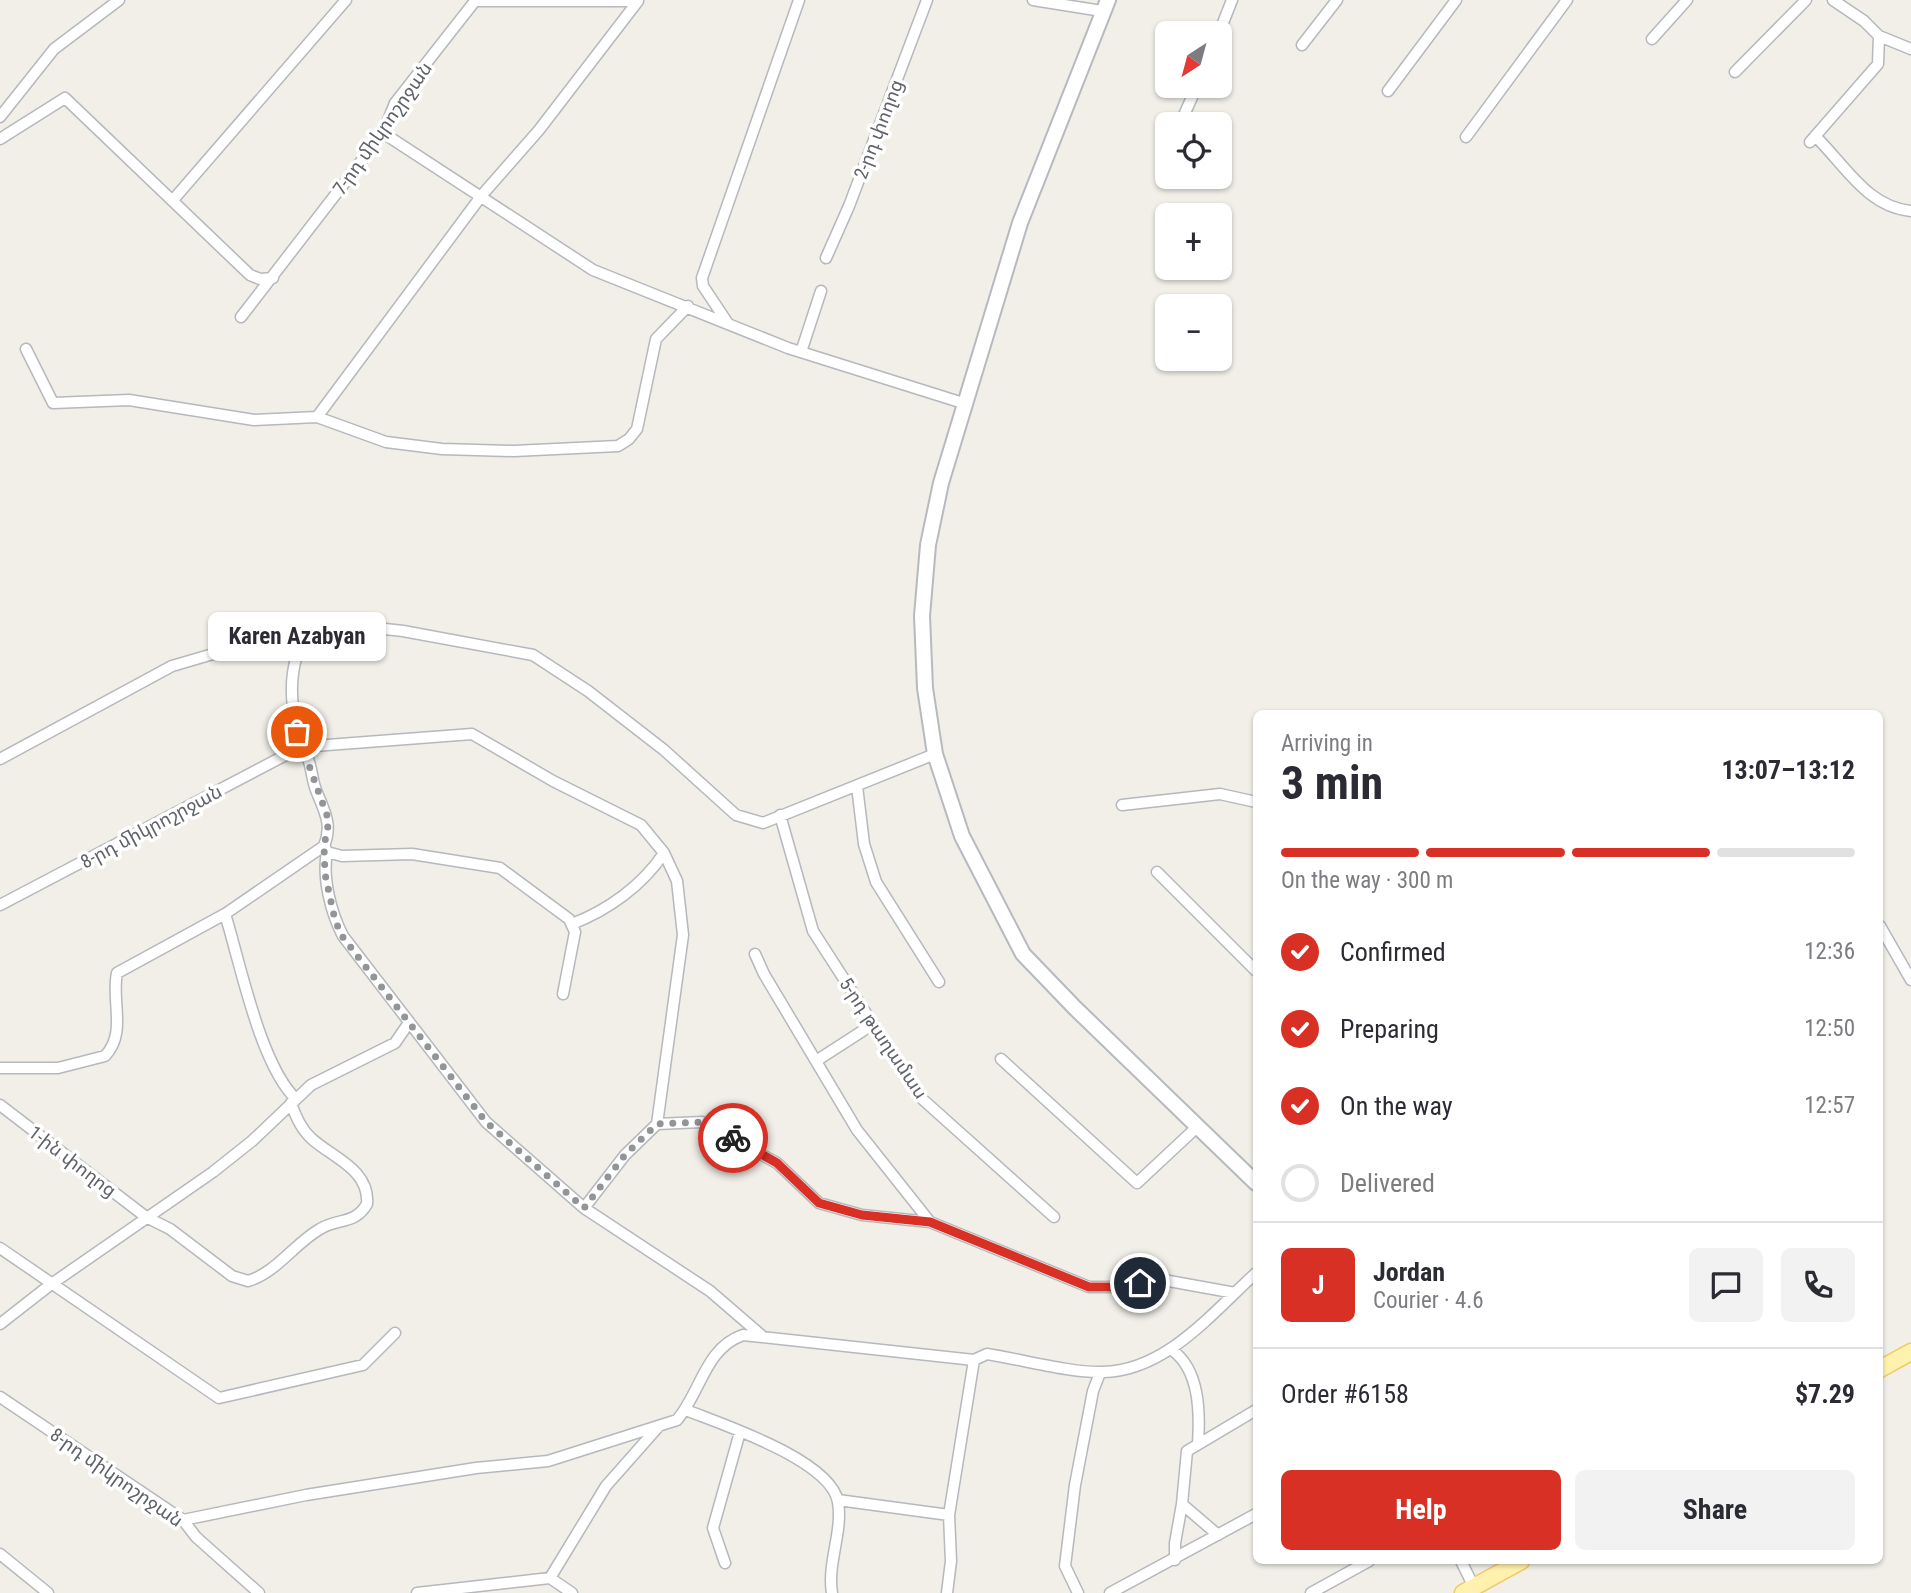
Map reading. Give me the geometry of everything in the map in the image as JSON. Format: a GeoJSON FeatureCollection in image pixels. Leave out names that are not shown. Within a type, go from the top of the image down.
{"type":"FeatureCollection","features":[{"type":"Feature","properties":{"kind":"main road"},"geometry":{"type":"LineString","coordinates":[[1105,5],[1020,223],[941,482],[928,545],[922,616],[925,688],[935,754],[962,836],[1023,954],[1253,1180]]}},
{"type":"Feature","properties":{"kind":"main road"},"geometry":{"type":"LineString","coordinates":[[1883,1367],[1911,1352]]}},
{"type":"Feature","properties":{"kind":"main road"},"geometry":{"type":"LineString","coordinates":[[1468,1590],[1516,1564]]}},
{"type":"Feature","properties":{"kind":"street"},"geometry":{"type":"LineString","coordinates":[[0,117],[54,49],[119,0]]}},
{"type":"Feature","properties":{"kind":"street"},"geometry":{"type":"LineString","coordinates":[[173,200],[346,0]]}},
{"type":"Feature","properties":{"kind":"street","name":"7-րդ միկրոշրջան"},"geometry":{"type":"LineString","coordinates":[[241,317],[383,133],[394,103],[474,0],[639,0]]}},
{"type":"Feature","properties":{"kind":"street","name":"7-րդ միկրոշրջան"},"geometry":{"type":"LineString","coordinates":[[317,417],[482,195],[539,130],[639,0]]}},
{"type":"Feature","properties":{"kind":"street"},"geometry":{"type":"LineString","coordinates":[[728,324],[703,286],[702,278],[799,0]]}},
{"type":"Feature","properties":{"kind":"street","name":"2-րդ փողոց"},"geometry":{"type":"LineString","coordinates":[[826,258],[849,206],[927,0]]}},
{"type":"Feature","properties":{"kind":"street"},"geometry":{"type":"LineString","coordinates":[[1032,0],[1105,5]]}},
{"type":"Feature","properties":{"kind":"street"},"geometry":{"type":"LineString","coordinates":[[1224,21],[1232,0]]}},
{"type":"Feature","properties":{"kind":"street"},"geometry":{"type":"LineString","coordinates":[[1302,46],[1336,0]]}},
{"type":"Feature","properties":{"kind":"street"},"geometry":{"type":"LineString","coordinates":[[1388,91],[1456,0]]}},
{"type":"Feature","properties":{"kind":"street"},"geometry":{"type":"LineString","coordinates":[[1466,137],[1567,0]]}},
{"type":"Feature","properties":{"kind":"street"},"geometry":{"type":"LineString","coordinates":[[1652,40],[1687,0]]}},
{"type":"Feature","properties":{"kind":"street"},"geometry":{"type":"LineString","coordinates":[[1735,72],[1807,0]]}},
{"type":"Feature","properties":{"kind":"street"},"geometry":{"type":"LineString","coordinates":[[1833,0],[1864,21],[1880,36],[1911,49]]}},
{"type":"Feature","properties":{"kind":"street"},"geometry":{"type":"LineString","coordinates":[[1880,36],[1878,64],[1812,139],[1838,159],[1859,186],[1891,209],[1911,211]]}},
{"type":"Feature","properties":{"kind":"street"},"geometry":{"type":"LineString","coordinates":[[0,139],[65,97],[250,275],[260,279],[273,278]]}},
{"type":"Feature","properties":{"kind":"street"},"geometry":{"type":"LineString","coordinates":[[383,133],[482,195],[593,270],[801,352],[963,403]]}},
{"type":"Feature","properties":{"kind":"street"},"geometry":{"type":"LineString","coordinates":[[801,352],[821,291]]}},
{"type":"Feature","properties":{"kind":"street"},"geometry":{"type":"LineString","coordinates":[[26,349],[53,403],[129,400],[254,420],[317,417],[386,442],[442,449],[514,452],[618,446],[629,439],[637,429],[656,339],[688,306]]}},
{"type":"Feature","properties":{"kind":"street"},"geometry":{"type":"LineString","coordinates":[[0,759],[172,666],[312,625],[332,623],[403,631],[533,655],[588,691],[653,742],[736,816],[763,823],[935,754]]}},
{"type":"Feature","properties":{"kind":"street"},"geometry":{"type":"LineString","coordinates":[[312,625],[297,651],[291,684],[294,717],[301,747],[329,821],[325,874],[338,928],[408,1024],[486,1122],[584,1208],[710,1292],[761,1335]]}},
{"type":"Feature","properties":{"kind":"street"},"geometry":{"type":"LineString","coordinates":[[301,747],[472,734],[553,781],[641,825],[664,853],[677,881],[683,936],[657,1124],[625,1155],[584,1208]]}},
{"type":"Feature","properties":{"kind":"street","name":"8-րդ միկրոշրջան"},"geometry":{"type":"LineString","coordinates":[[0,905],[301,747]]}},
{"type":"Feature","properties":{"kind":"street"},"geometry":{"type":"LineString","coordinates":[[857,786],[864,844],[876,882],[939,982]]}},
{"type":"Feature","properties":{"kind":"street"},"geometry":{"type":"LineString","coordinates":[[1122,805],[1220,794],[1253,801]]}},
{"type":"Feature","properties":{"kind":"street","name":"5-րդ թաղամաս"},"geometry":{"type":"LineString","coordinates":[[780,815],[813,930],[920,1097],[1054,1217]]}},
{"type":"Feature","properties":{"kind":"street"},"geometry":{"type":"LineString","coordinates":[[0,1068],[58,1068],[85,1064],[105,1056],[115,1041],[118,1028],[114,987],[117,973],[225,914],[325,849]]}},
{"type":"Feature","properties":{"kind":"street"},"geometry":{"type":"LineString","coordinates":[[325,849],[342,856],[424,855],[499,868],[569,919],[572,924],[575,932],[563,994]]}},
{"type":"Feature","properties":{"kind":"street"},"geometry":{"type":"LineString","coordinates":[[572,924],[603,912],[653,870],[664,853]]}},
{"type":"Feature","properties":{"kind":"street"},"geometry":{"type":"LineString","coordinates":[[1157,872],[1253,968]]}},
{"type":"Feature","properties":{"kind":"street"},"geometry":{"type":"LineString","coordinates":[[225,914],[243,985],[269,1054],[294,1101]]}},
{"type":"Feature","properties":{"kind":"street"},"geometry":{"type":"LineString","coordinates":[[1883,931],[1911,980]]}},
{"type":"Feature","properties":{"kind":"street"},"geometry":{"type":"LineString","coordinates":[[755,954],[857,1130],[930,1222]]}},
{"type":"Feature","properties":{"kind":"street"},"geometry":{"type":"LineString","coordinates":[[816,1061],[864,1030],[870,1019]]}},
{"type":"Feature","properties":{"kind":"street"},"geometry":{"type":"LineString","coordinates":[[0,1324],[50,1285],[252,1142],[311,1085],[395,1043],[408,1024]]}},
{"type":"Feature","properties":{"kind":"street"},"geometry":{"type":"LineString","coordinates":[[1002,1059],[1137,1183],[1197,1128]]}},
{"type":"Feature","properties":{"kind":"street","name":"1-ին փողոց"},"geometry":{"type":"LineString","coordinates":[[0,1105],[146,1217],[170,1229],[232,1276],[247,1281],[262,1275],[319,1229],[342,1223],[358,1215],[368,1198],[356,1173],[310,1137],[294,1101]]}},
{"type":"Feature","properties":{"kind":"street"},"geometry":{"type":"LineString","coordinates":[[657,1124],[702,1122],[777,1163],[819,1203],[862,1215],[930,1222],[1089,1287],[1123,1287],[1158,1279],[1235,1293]]}},
{"type":"Feature","properties":{"kind":"street"},"geometry":{"type":"LineString","coordinates":[[0,1248],[50,1285],[219,1398],[363,1365],[395,1333]]}},
{"type":"Feature","properties":{"kind":"street"},"geometry":{"type":"LineString","coordinates":[[183,1520],[306,1494],[476,1468],[548,1461],[660,1426],[677,1420],[686,1410],[712,1357],[729,1340],[743,1335],[974,1360],[986,1354],[1100,1373],[1122,1371],[1172,1350],[1253,1276]]}},
{"type":"Feature","properties":{"kind":"street"},"geometry":{"type":"LineString","coordinates":[[1172,1350],[1187,1366],[1197,1394],[1198,1444]]}},
{"type":"Feature","properties":{"kind":"street"},"geometry":{"type":"LineString","coordinates":[[947,1593],[951,1561],[949,1515],[974,1360]]}},
{"type":"Feature","properties":{"kind":"street"},"geometry":{"type":"LineString","coordinates":[[1078,1593],[1065,1566],[1075,1485],[1093,1391],[1100,1373]]}},
{"type":"Feature","properties":{"kind":"street","name":"8-րդ միկրոշրջան"},"geometry":{"type":"LineString","coordinates":[[0,1397],[183,1520],[196,1537],[259,1593]]}},
{"type":"Feature","properties":{"kind":"street"},"geometry":{"type":"LineString","coordinates":[[686,1410],[787,1450],[827,1483],[838,1500],[832,1593]]}},
{"type":"Feature","properties":{"kind":"street"},"geometry":{"type":"LineString","coordinates":[[1175,1560],[1187,1451],[1253,1412]]}},
{"type":"Feature","properties":{"kind":"street"},"geometry":{"type":"LineString","coordinates":[[550,1578],[606,1486],[660,1426]]}},
{"type":"Feature","properties":{"kind":"street"},"geometry":{"type":"LineString","coordinates":[[725,1563],[713,1528],[740,1432]]}},
{"type":"Feature","properties":{"kind":"street"},"geometry":{"type":"LineString","coordinates":[[838,1500],[949,1515]]}},
{"type":"Feature","properties":{"kind":"street"},"geometry":{"type":"LineString","coordinates":[[1182,1504],[1218,1535]]}},
{"type":"Feature","properties":{"kind":"street"},"geometry":{"type":"LineString","coordinates":[[1110,1593],[1253,1516]]}},
{"type":"Feature","properties":{"kind":"street"},"geometry":{"type":"LineString","coordinates":[[0,1554],[48,1593]]}},
{"type":"Feature","properties":{"kind":"street"},"geometry":{"type":"LineString","coordinates":[[1311,1593],[1364,1564]]}},
{"type":"Feature","properties":{"kind":"street"},"geometry":{"type":"LineString","coordinates":[[1462,1564],[1468,1590]]}},
{"type":"Feature","properties":{"kind":"street"},"geometry":{"type":"LineString","coordinates":[[417,1593],[550,1578],[572,1593]]}},
{"type":"Feature","properties":{"kind":"way so far"},"geometry":{"type":"LineString","coordinates":[[297,732],[315,789],[329,821],[328,838],[324,846],[327,852],[325,874],[338,928],[408,1024],[486,1122],[584,1208],[625,1155],[657,1124],[702,1122],[733,1138]]}},
{"type":"Feature","properties":{"kind":"place","name":"Karen Azabyan"},"geometry":{"type":"Point","coordinates":[297,732]}},
{"type":"Feature","properties":{"kind":"route"},"geometry":{"type":"LineString","coordinates":[[733,1138],[777,1163],[819,1203],[862,1215],[930,1222],[1089,1287],[1123,1287],[1140,1283]]}}]}
